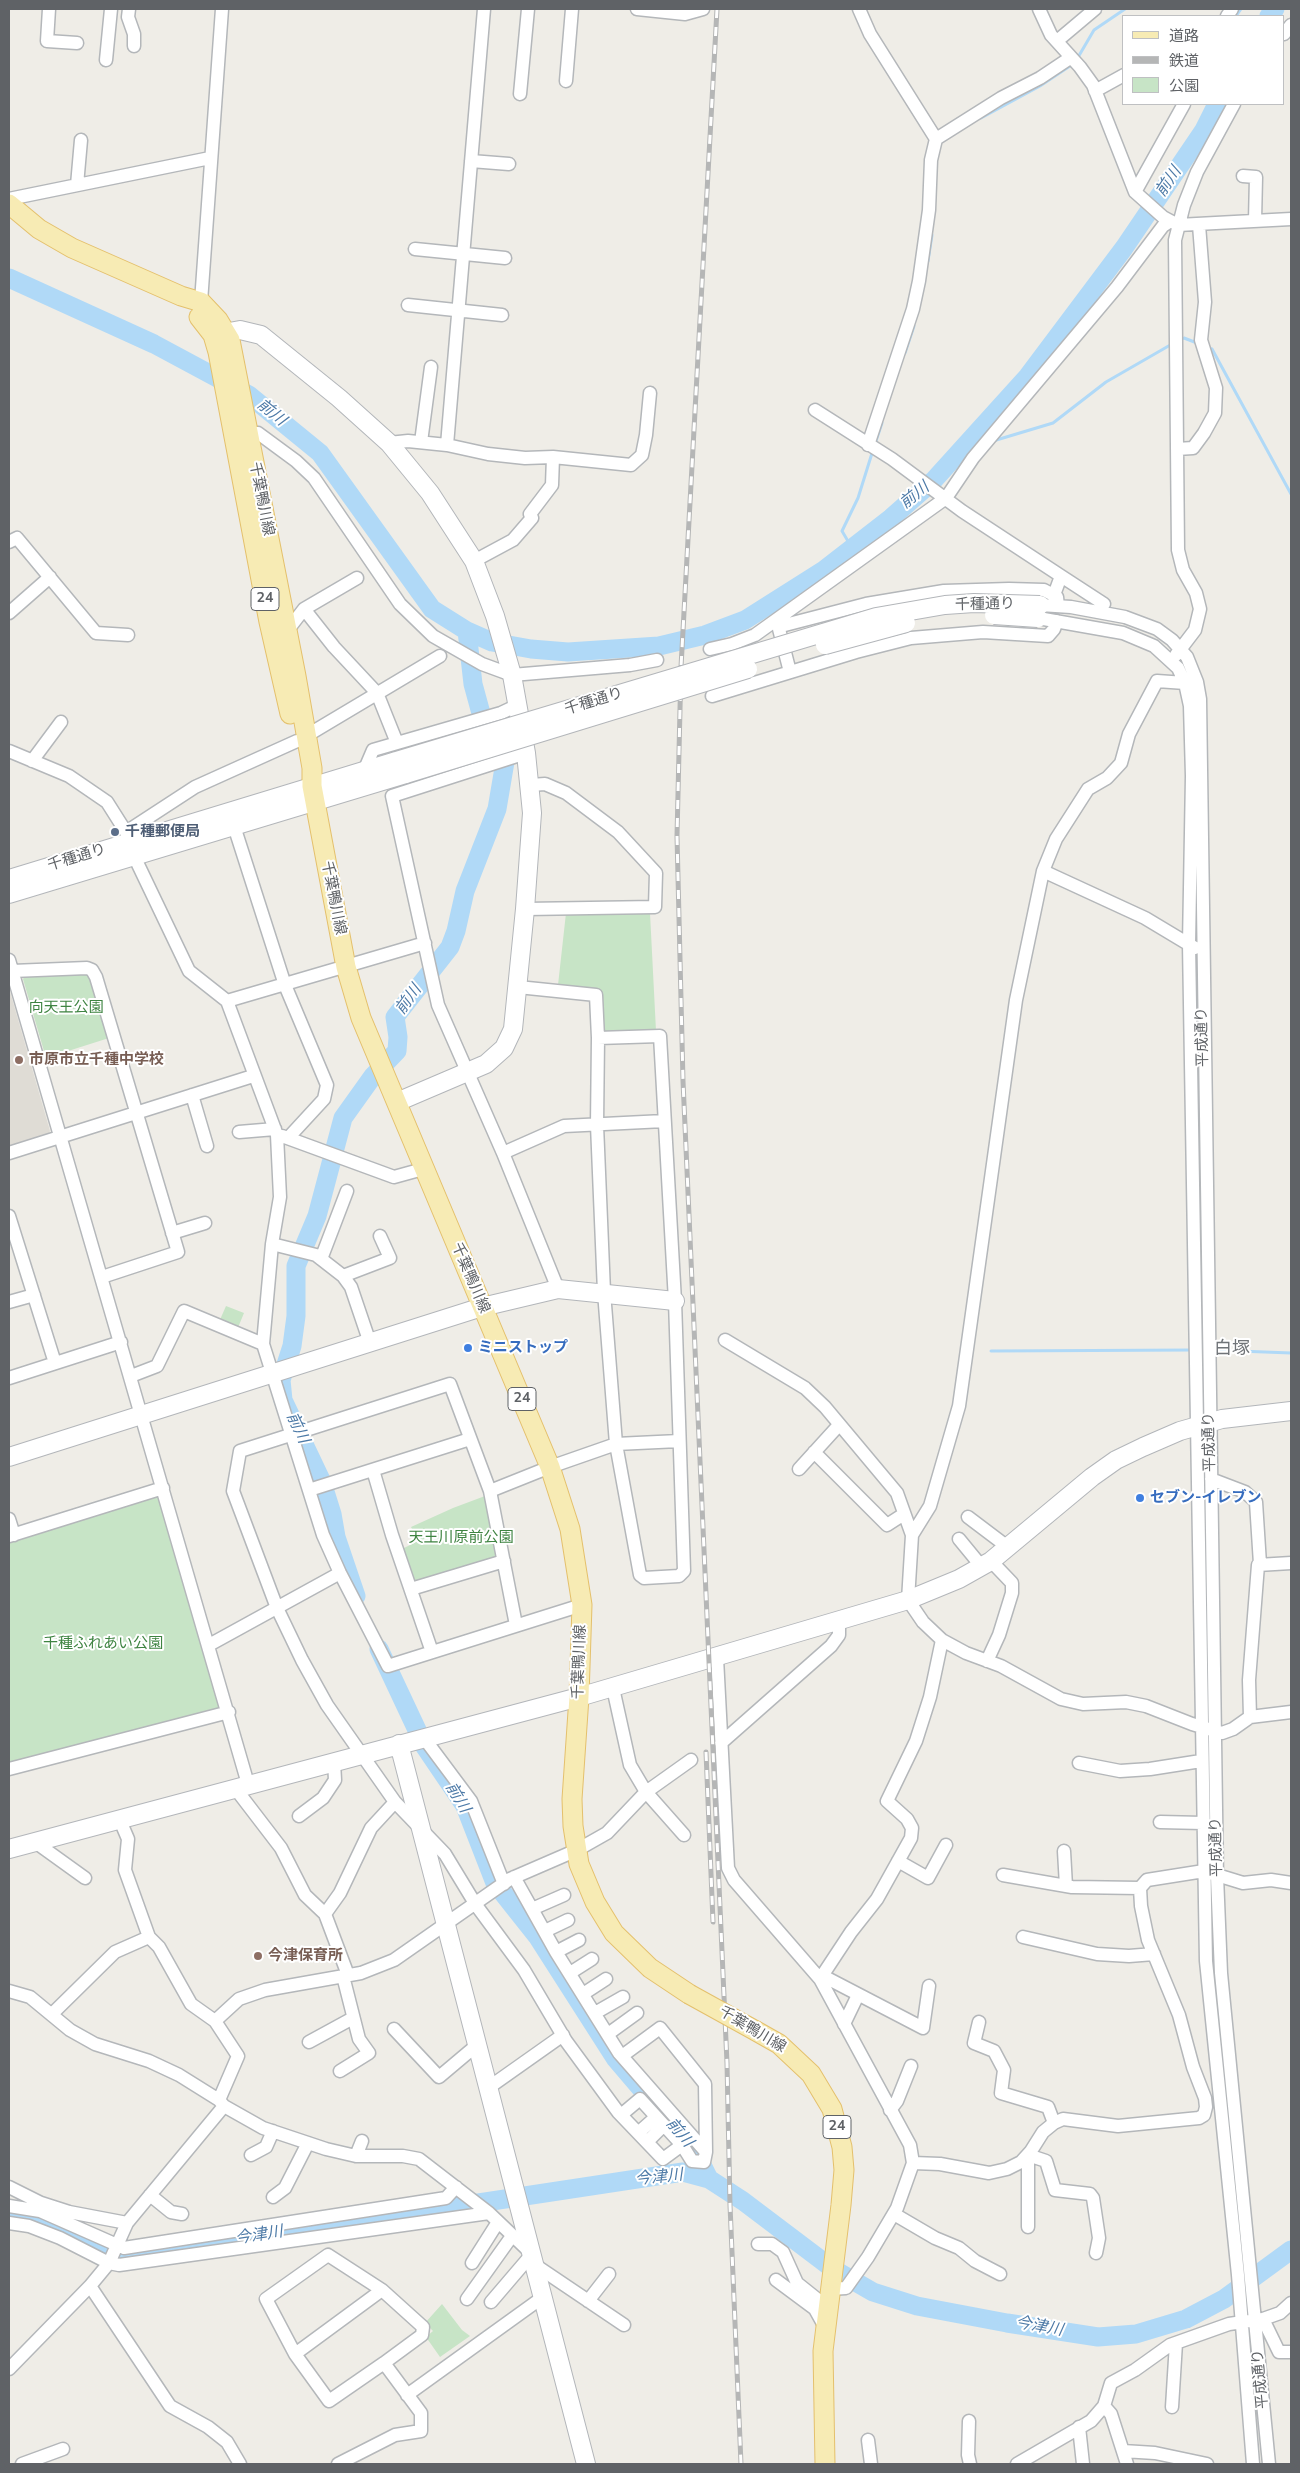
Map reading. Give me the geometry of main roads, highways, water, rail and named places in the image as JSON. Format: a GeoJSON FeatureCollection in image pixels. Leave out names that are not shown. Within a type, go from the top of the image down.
{"type":"FeatureCollection","features":[{"type":"Feature","properties":{"kind":"main road","name":"千葉鴨川線"},"geometry":{"type":"LineString","coordinates":[[9,204],[39,229],[72,248],[181,296],[200,302],[219,339],[229,409],[267,612],[301,739]]}},
{"type":"Feature","properties":{"kind":"main road","name":"千葉鴨川線"},"geometry":{"type":"LineString","coordinates":[[181,296],[219,339],[235,362],[287,631],[301,739],[303,770],[313,794],[346,967],[361,1018],[550,1467],[570,1529],[582,1605],[579,1697],[572,1791],[573,1826],[585,1882],[614,1933],[650,1968],[689,1994],[779,2044],[811,2074],[832,2110],[842,2147],[844,2170],[834,2255],[834,2295],[825,2328],[822,2384],[825,2464]]}},
{"type":"Feature","properties":{"kind":"waterway"},"geometry":{"type":"LineString","coordinates":[[1077,59],[1094,30],[1125,9]]}},
{"type":"Feature","properties":{"kind":"waterway"},"geometry":{"type":"LineString","coordinates":[[1237,15],[1241,9]]}},
{"type":"Feature","properties":{"kind":"waterway","name":"前川"},"geometry":{"type":"LineString","coordinates":[[1270,15],[1275,9]]}},
{"type":"Feature","properties":{"kind":"waterway"},"geometry":{"type":"LineString","coordinates":[[981,118],[1040,86],[1073,64]]}},
{"type":"Feature","properties":{"kind":"waterway","name":"前川"},"geometry":{"type":"LineString","coordinates":[[9,278],[154,344],[249,395],[320,453],[432,609],[467,631],[492,642],[531,649],[568,652],[659,646],[705,635],[745,620],[824,570],[891,518],[933,481],[1028,376],[1124,248],[1204,130],[1216,105]]}},
{"type":"Feature","properties":{"kind":"waterway"},"geometry":{"type":"LineString","coordinates":[[928,261],[932,235]]}},
{"type":"Feature","properties":{"kind":"waterway"},"geometry":{"type":"LineString","coordinates":[[905,353],[914,326]]}},
{"type":"Feature","properties":{"kind":"waterway"},"geometry":{"type":"LineString","coordinates":[[1180,340],[1184,338],[1197,343]]}},
{"type":"Feature","properties":{"kind":"waterway"},"geometry":{"type":"LineString","coordinates":[[993,441],[1053,423],[1106,382],[1172,344]]}},
{"type":"Feature","properties":{"kind":"waterway"},"geometry":{"type":"LineString","coordinates":[[1208,348],[1212,349],[1291,494]]}},
{"type":"Feature","properties":{"kind":"waterway"},"geometry":{"type":"LineString","coordinates":[[875,444],[882,423]]}},
{"type":"Feature","properties":{"kind":"waterway"},"geometry":{"type":"LineString","coordinates":[[962,450],[977,445]]}},
{"type":"Feature","properties":{"kind":"waterway"},"geometry":{"type":"LineString","coordinates":[[852,548],[842,531],[858,498],[873,450]]}},
{"type":"Feature","properties":{"kind":"waterway","name":"前川"},"geometry":{"type":"LineString","coordinates":[[356,1596],[336,1537],[332,1514],[322,1482],[283,1400],[281,1380],[292,1346],[296,1316],[296,1266],[317,1216],[343,1118],[373,1076],[397,1051],[398,1037],[395,1017],[450,947],[456,931],[465,891],[497,809],[505,762],[487,733],[482,717],[473,684],[467,631]]}},
{"type":"Feature","properties":{"kind":"waterway"},"geometry":{"type":"LineString","coordinates":[[991,1351],[1193,1350]]}},
{"type":"Feature","properties":{"kind":"waterway"},"geometry":{"type":"LineString","coordinates":[[1212,1350],[1291,1353]]}},
{"type":"Feature","properties":{"kind":"waterway","name":"前川"},"geometry":{"type":"LineString","coordinates":[[379,1649],[425,1747],[465,1806],[495,1883],[537,1936],[615,2058],[696,2153],[709,2179]]}},
{"type":"Feature","properties":{"kind":"waterway","name":"今津川"},"geometry":{"type":"LineString","coordinates":[[9,2215],[36,2220],[116,2258],[683,2172],[709,2179],[743,2201],[833,2269],[873,2292],[917,2306],[1007,2323],[1098,2337],[1136,2334],[1186,2319],[1224,2299],[1291,2250]]}},
{"type":"Feature","properties":{"kind":"railway"},"geometry":{"type":"LineString","coordinates":[[717,9],[681,667],[677,836],[683,1081],[727,2063],[730,2205],[741,2464]]}},
{"type":"Feature","properties":{"kind":"railway"},"geometry":{"type":"LineString","coordinates":[[706,1752],[713,1922]]}},
{"type":"Feature","properties":{"kind":"place","name":"千種郵便局"},"geometry":{"type":"Point","coordinates":[115,832]}},
{"type":"Feature","properties":{"kind":"place","name":"市原市立千種中学校"},"geometry":{"type":"Point","coordinates":[19,1060]}},
{"type":"Feature","properties":{"kind":"place","name":"ミニストップ"},"geometry":{"type":"Point","coordinates":[468,1348]}},
{"type":"Feature","properties":{"kind":"place","name":"セブン-イレブン"},"geometry":{"type":"Point","coordinates":[1140,1498]}},
{"type":"Feature","properties":{"kind":"place","name":"今津保育所"},"geometry":{"type":"Point","coordinates":[258,1956]}},
{"type":"Feature","properties":{"kind":"district","name":"白塚"},"geometry":{"type":"Point","coordinates":[1232,1350]}},
{"type":"Feature","properties":{"kind":"park label","name":"向天王公園"},"geometry":{"type":"Point","coordinates":[66,1008]}},
{"type":"Feature","properties":{"kind":"park label","name":"天王川原前公園"},"geometry":{"type":"Point","coordinates":[461,1538]}},
{"type":"Feature","properties":{"kind":"park label","name":"千種ふれあい公園"},"geometry":{"type":"Point","coordinates":[103,1644]}}]}
